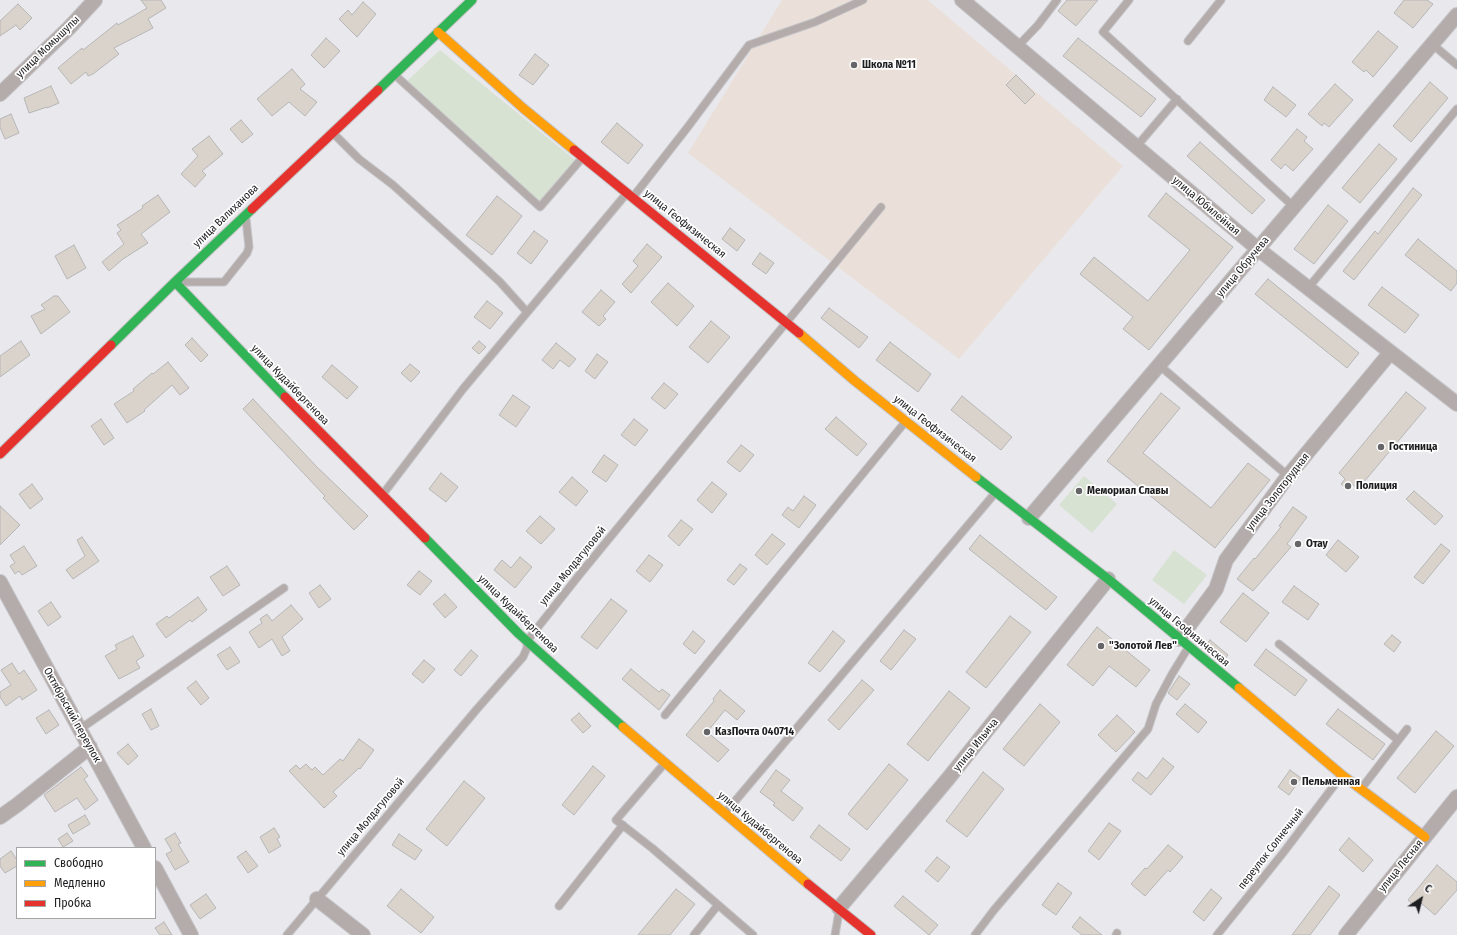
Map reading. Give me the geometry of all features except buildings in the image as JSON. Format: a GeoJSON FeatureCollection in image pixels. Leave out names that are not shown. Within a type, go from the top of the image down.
{"type":"FeatureCollection","features":[{"type":"Feature","properties":{"kind":"street","name":"улица Момышулы"},"geometry":{"type":"LineString","coordinates":[[0,94],[69,28],[95,0]]}},
{"type":"Feature","properties":{"kind":"street","name":"улица Валиханова"},"geometry":{"type":"LineString","coordinates":[[0,454],[245,214],[472,0]]}},
{"type":"Feature","properties":{"kind":"street","name":"улица Юбилейная"},"geometry":{"type":"LineString","coordinates":[[962,0],[1258,249],[1457,404]]}},
{"type":"Feature","properties":{"kind":"street","name":"улица Обручева"},"geometry":{"type":"LineString","coordinates":[[1029,518],[1457,15]]}},
{"type":"Feature","properties":{"kind":"street","name":"улица Геофизическая"},"geometry":{"type":"LineString","coordinates":[[438,32],[523,108],[786,321],[855,381],[1108,579],[1342,775],[1424,837]]}},
{"type":"Feature","properties":{"kind":"street","name":"улица Кудайбергенова"},"geometry":{"type":"LineString","coordinates":[[175,282],[237,348],[527,641],[628,733],[871,935]]}},
{"type":"Feature","properties":{"kind":"street","name":"улица Золоторудная"},"geometry":{"type":"LineString","coordinates":[[1183,643],[1216,589],[1226,560],[1288,476],[1390,353]]}},
{"type":"Feature","properties":{"kind":"street","name":"улица Ильича"},"geometry":{"type":"LineString","coordinates":[[839,908],[947,780],[1040,666],[1108,579]]}},
{"type":"Feature","properties":{"kind":"street","name":"Октябрьский переулок"},"geometry":{"type":"LineString","coordinates":[[0,582],[143,847]]}},
{"type":"Feature","properties":{"kind":"street"},"geometry":{"type":"LineString","coordinates":[[0,817],[90,747]]}},
{"type":"Feature","properties":{"kind":"street","name":"улица Лесная"},"geometry":{"type":"LineString","coordinates":[[1346,935],[1457,797]]}},
{"type":"Feature","properties":{"kind":"street"},"geometry":{"type":"LineString","coordinates":[[156,870],[191,935]]}},
{"type":"Feature","properties":{"kind":"street"},"geometry":{"type":"LineString","coordinates":[[316,899],[363,935]]}},
{"type":"Feature","properties":{"kind":"lane"},"geometry":{"type":"LineString","coordinates":[[382,495],[463,389],[527,312],[688,128],[749,45],[815,22],[863,0]]}},
{"type":"Feature","properties":{"kind":"lane"},"geometry":{"type":"LineString","coordinates":[[1017,47],[1038,25],[1057,0]]}},
{"type":"Feature","properties":{"kind":"lane"},"geometry":{"type":"LineString","coordinates":[[1129,0],[1103,32],[1294,207]]}},
{"type":"Feature","properties":{"kind":"lane"},"geometry":{"type":"LineString","coordinates":[[1188,41],[1221,0]]}},
{"type":"Feature","properties":{"kind":"lane"},"geometry":{"type":"LineString","coordinates":[[1432,44],[1457,65]]}},
{"type":"Feature","properties":{"kind":"lane"},"geometry":{"type":"LineString","coordinates":[[393,74],[540,207],[583,157]]}},
{"type":"Feature","properties":{"kind":"lane"},"geometry":{"type":"LineString","coordinates":[[1136,147],[1177,99]]}},
{"type":"Feature","properties":{"kind":"lane"},"geometry":{"type":"LineString","coordinates":[[1308,288],[1457,110]]}},
{"type":"Feature","properties":{"kind":"lane"},"geometry":{"type":"LineString","coordinates":[[332,132],[359,159],[393,185],[500,282],[527,312]]}},
{"type":"Feature","properties":{"kind":"lane","name":"улица Молдагуловой"},"geometry":{"type":"LineString","coordinates":[[287,935],[472,715],[524,657],[527,648],[527,641],[786,321],[881,207]]}},
{"type":"Feature","properties":{"kind":"lane"},"geometry":{"type":"LineString","coordinates":[[175,282],[224,282],[247,253],[249,247],[245,214]]}},
{"type":"Feature","properties":{"kind":"lane"},"geometry":{"type":"LineString","coordinates":[[1159,365],[1288,476]]}},
{"type":"Feature","properties":{"kind":"lane"},"geometry":{"type":"LineString","coordinates":[[665,715],[906,421]]}},
{"type":"Feature","properties":{"kind":"lane"},"geometry":{"type":"LineString","coordinates":[[724,814],[996,492]]}},
{"type":"Feature","properties":{"kind":"lane"},"geometry":{"type":"LineString","coordinates":[[80,729],[284,588]]}},
{"type":"Feature","properties":{"kind":"lane"},"geometry":{"type":"LineString","coordinates":[[975,935],[994,910],[1148,729],[1156,704],[1172,674],[1183,643]]}},
{"type":"Feature","properties":{"kind":"lane"},"geometry":{"type":"LineString","coordinates":[[1279,644],[1398,740]]}},
{"type":"Feature","properties":{"kind":"lane"},"geometry":{"type":"LineString","coordinates":[[1361,789],[1407,729]]}},
{"type":"Feature","properties":{"kind":"lane"},"geometry":{"type":"LineString","coordinates":[[665,764],[616,820],[652,848],[753,935]]}},
{"type":"Feature","properties":{"kind":"lane","name":"переулок Солнечный"},"geometry":{"type":"LineString","coordinates":[[1217,935],[1283,853],[1342,775]]}},
{"type":"Feature","properties":{"kind":"lane"},"geometry":{"type":"LineString","coordinates":[[559,906],[623,825]]}},
{"type":"Feature","properties":{"kind":"lane"},"geometry":{"type":"LineString","coordinates":[[694,935],[718,905]]}},
{"type":"Feature","properties":{"kind":"lane"},"geometry":{"type":"LineString","coordinates":[[835,935],[839,908]]}},
{"type":"Feature","properties":{"kind":"shaded area"},"geometry":{"type":"Polygon","coordinates":[[[782,0],[928,0],[1123,166],[959,359],[688,153],[782,0]]]}},
{"type":"Feature","properties":{"kind":"green space"},"geometry":{"type":"Polygon","coordinates":[[[440,50],[575,160],[539,202],[407,81],[440,50]]]}},
{"type":"Feature","properties":{"kind":"green space"},"geometry":{"type":"Polygon","coordinates":[[[1084,476],[1117,504],[1092,533],[1059,505],[1084,476]]]}},
{"type":"Feature","properties":{"kind":"green space"},"geometry":{"type":"Polygon","coordinates":[[[1174,550],[1207,575],[1184,604],[1152,580],[1174,550]]]}},
{"type":"Feature","properties":{"kind":"traffic: fast"},"geometry":{"type":"LineString","coordinates":[[378,90],[472,0]]}},
{"type":"Feature","properties":{"kind":"traffic: fast"},"geometry":{"type":"LineString","coordinates":[[111,345],[252,209]]}},
{"type":"Feature","properties":{"kind":"traffic: fast"},"geometry":{"type":"LineString","coordinates":[[175,282],[285,397]]}},
{"type":"Feature","properties":{"kind":"traffic: fast"},"geometry":{"type":"LineString","coordinates":[[976,477],[1108,579],[1239,688]]}},
{"type":"Feature","properties":{"kind":"traffic: fast"},"geometry":{"type":"LineString","coordinates":[[425,538],[519,634],[623,727]]}},
{"type":"Feature","properties":{"kind":"traffic: slow"},"geometry":{"type":"LineString","coordinates":[[438,32],[523,108],[574,150]]}},
{"type":"Feature","properties":{"kind":"traffic: slow"},"geometry":{"type":"LineString","coordinates":[[799,333],[855,381],[976,477]]}},
{"type":"Feature","properties":{"kind":"traffic: slow"},"geometry":{"type":"LineString","coordinates":[[1239,688],[1342,775],[1425,837]]}},
{"type":"Feature","properties":{"kind":"traffic: slow"},"geometry":{"type":"LineString","coordinates":[[623,727],[808,884]]}},
{"type":"Feature","properties":{"kind":"traffic: jam"},"geometry":{"type":"LineString","coordinates":[[252,209],[378,90]]}},
{"type":"Feature","properties":{"kind":"traffic: jam"},"geometry":{"type":"LineString","coordinates":[[574,150],[799,333]]}},
{"type":"Feature","properties":{"kind":"traffic: jam"},"geometry":{"type":"LineString","coordinates":[[0,454],[111,345]]}},
{"type":"Feature","properties":{"kind":"traffic: jam"},"geometry":{"type":"LineString","coordinates":[[285,397],[425,538]]}},
{"type":"Feature","properties":{"kind":"traffic: jam"},"geometry":{"type":"LineString","coordinates":[[808,884],[871,935]]}},
{"type":"Feature","properties":{"kind":"place","name":"Школа №11"},"geometry":{"type":"Point","coordinates":[854,65]}},
{"type":"Feature","properties":{"kind":"place","name":"Гостиница"},"geometry":{"type":"Point","coordinates":[1381,447]}},
{"type":"Feature","properties":{"kind":"place","name":"Полиция"},"geometry":{"type":"Point","coordinates":[1348,486]}},
{"type":"Feature","properties":{"kind":"place","name":"Мемориал Славы"},"geometry":{"type":"Point","coordinates":[1079,491]}},
{"type":"Feature","properties":{"kind":"place","name":"Отау"},"geometry":{"type":"Point","coordinates":[1298,544]}},
{"type":"Feature","properties":{"kind":"place","name":"\"Золотой Лев\""},"geometry":{"type":"Point","coordinates":[1101,646]}},
{"type":"Feature","properties":{"kind":"place","name":"КазПочта 040714"},"geometry":{"type":"Point","coordinates":[707,732]}},
{"type":"Feature","properties":{"kind":"place","name":"Пельменная"},"geometry":{"type":"Point","coordinates":[1294,782]}}]}
